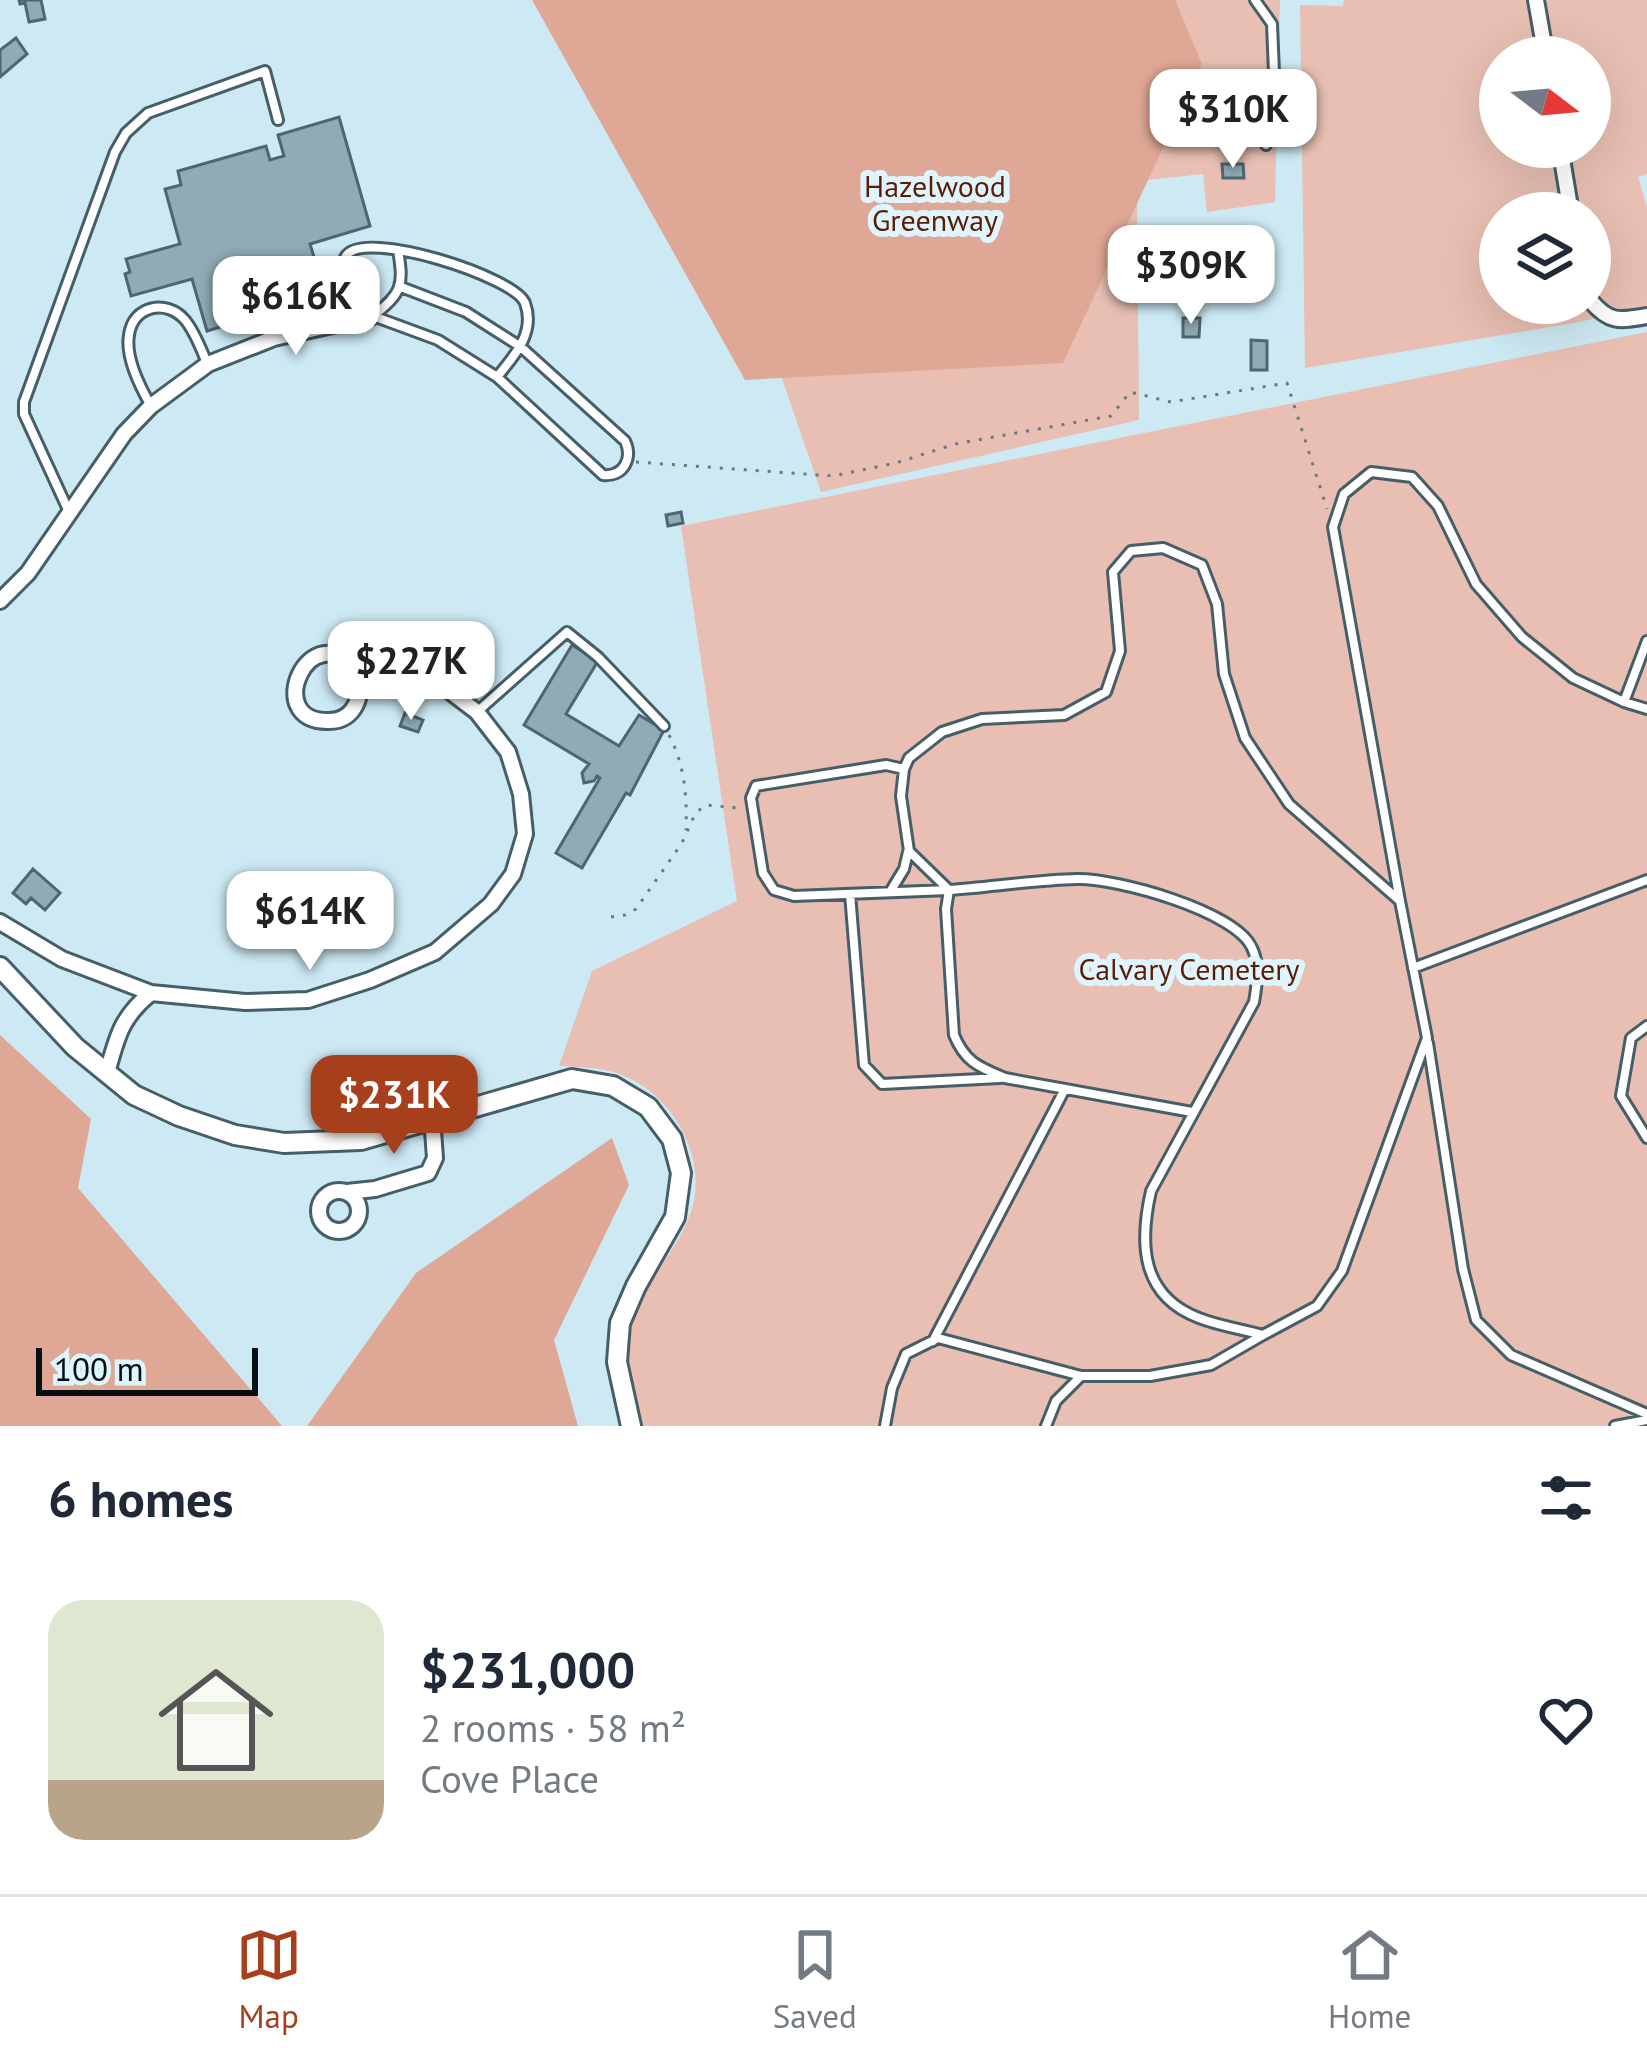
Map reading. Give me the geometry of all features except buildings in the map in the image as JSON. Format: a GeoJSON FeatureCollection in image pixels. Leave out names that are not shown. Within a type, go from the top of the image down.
{"type":"FeatureCollection","features":[{"type":"Feature","properties":{"kind":"street"},"geometry":{"type":"LineString","coordinates":[[1536,0],[1542,36]]}},
{"type":"Feature","properties":{"kind":"street"},"geometry":{"type":"LineString","coordinates":[[0,601],[28,573],[124,434],[151,406],[208,364],[274,338],[373,316]]}},
{"type":"Feature","properties":{"kind":"street"},"geometry":{"type":"LineString","coordinates":[[1611,317],[1647,316]]}},
{"type":"Feature","properties":{"kind":"street"},"geometry":{"type":"LineString","coordinates":[[343,658],[357,673],[360,696],[348,715],[327,722],[299,705],[295,685],[312,659],[343,658]]}},
{"type":"Feature","properties":{"kind":"street"},"geometry":{"type":"LineString","coordinates":[[0,922],[62,959],[152,993],[244,1002],[308,1000],[435,952],[491,904],[513,874],[525,834],[521,794],[508,752],[477,712],[439,683],[374,670],[357,673]]}},
{"type":"Feature","properties":{"kind":"street"},"geometry":{"type":"LineString","coordinates":[[0,967],[75,1047],[134,1095],[235,1135],[284,1143],[361,1140],[572,1079],[613,1086],[648,1106],[672,1139],[681,1173],[675,1217],[620,1323],[617,1363],[631,1426]]}},
{"type":"Feature","properties":{"kind":"street"},"geometry":{"type":"LineString","coordinates":[[107,1073],[118,1031],[133,1008],[152,993]]}},
{"type":"Feature","properties":{"kind":"street"},"geometry":{"type":"LineString","coordinates":[[347,1192],[357,1201],[357,1221],[346,1230],[332,1230],[322,1222],[319,1210],[334,1191],[375,1189],[428,1173],[435,1159],[433,1117]]}},
{"type":"Feature","properties":{"kind":"street"},"geometry":{"type":"LineString","coordinates":[[359,1208],[375,1189]]}},
{"type":"Feature","properties":{"kind":"lane"},"geometry":{"type":"LineString","coordinates":[[1256,0],[1272,24],[1274,73],[1266,146]]}},
{"type":"Feature","properties":{"kind":"lane"},"geometry":{"type":"LineString","coordinates":[[70,514],[25,414],[24,402],[115,152],[126,133],[148,113],[265,71],[278,121]]}},
{"type":"Feature","properties":{"kind":"lane"},"geometry":{"type":"LineString","coordinates":[[347,321],[340,287],[346,256],[355,248],[365,245],[454,263],[510,288],[526,305],[527,332],[521,347],[497,377]]}},
{"type":"Feature","properties":{"kind":"lane"},"geometry":{"type":"LineString","coordinates":[[373,316],[401,287],[398,250]]}},
{"type":"Feature","properties":{"kind":"lane"},"geometry":{"type":"LineString","coordinates":[[373,316],[438,340],[497,377],[603,475],[620,472],[630,451],[625,440],[521,347],[466,312],[401,287]]}},
{"type":"Feature","properties":{"kind":"lane"},"geometry":{"type":"LineString","coordinates":[[151,406],[128,347],[132,322],[140,314],[163,307],[183,317],[208,364]]}},
{"type":"Feature","properties":{"kind":"lane"},"geometry":{"type":"LineString","coordinates":[[1647,709],[1574,678],[1522,637],[1476,584],[1438,506],[1412,477],[1371,472],[1344,494],[1333,527],[1427,1038],[1463,1269],[1476,1320],[1511,1355],[1647,1418]]}},
{"type":"Feature","properties":{"kind":"lane"},"geometry":{"type":"LineString","coordinates":[[890,892],[909,851],[901,796],[909,758],[942,732],[982,719],[1064,715],[1106,692],[1120,652],[1113,572],[1131,551],[1162,548],[1202,565],[1217,604],[1223,674],[1245,737],[1289,804],[1400,902]]}},
{"type":"Feature","properties":{"kind":"lane"},"geometry":{"type":"LineString","coordinates":[[477,712],[567,632],[598,657],[664,727]]}},
{"type":"Feature","properties":{"kind":"lane"},"geometry":{"type":"LineString","coordinates":[[1624,702],[1647,640]]}},
{"type":"Feature","properties":{"kind":"lane"},"geometry":{"type":"LineString","coordinates":[[904,769],[886,765],[755,786],[751,798],[763,873],[774,890],[794,896],[850,894],[1081,878],[1135,886],[1232,923],[1252,947],[1258,978],[1254,1002],[1150,1192],[1143,1226],[1147,1265],[1159,1292],[1195,1317],[1263,1335]]}},
{"type":"Feature","properties":{"kind":"lane"},"geometry":{"type":"LineString","coordinates":[[909,851],[949,890]]}},
{"type":"Feature","properties":{"kind":"lane"},"geometry":{"type":"LineString","coordinates":[[1413,968],[1647,880]]}},
{"type":"Feature","properties":{"kind":"lane"},"geometry":{"type":"LineString","coordinates":[[949,890],[946,909],[954,1035],[962,1053],[980,1068],[1005,1078],[1192,1112]]}},
{"type":"Feature","properties":{"kind":"lane"},"geometry":{"type":"LineString","coordinates":[[850,894],[864,1065],[882,1084],[1005,1078]]}},
{"type":"Feature","properties":{"kind":"lane"},"geometry":{"type":"LineString","coordinates":[[1647,1026],[1631,1038],[1621,1096],[1647,1138]]}},
{"type":"Feature","properties":{"kind":"lane"},"geometry":{"type":"LineString","coordinates":[[885,1426],[892,1388],[907,1354],[938,1339],[1081,1376],[1150,1376],[1210,1365],[1317,1306],[1342,1271],[1427,1038]]}},
{"type":"Feature","properties":{"kind":"lane"},"geometry":{"type":"LineString","coordinates":[[933,1341],[1065,1089]]}},
{"type":"Feature","properties":{"kind":"lane"},"geometry":{"type":"LineString","coordinates":[[1046,1426],[1056,1401],[1081,1376]]}},
{"type":"Feature","properties":{"kind":"lane"},"geometry":{"type":"LineString","coordinates":[[1615,1426],[1647,1418]]}},
{"type":"Feature","properties":{"kind":"path"},"geometry":{"type":"LineString","coordinates":[[628,461],[833,476],[955,444],[1111,416],[1130,392],[1171,402],[1287,382],[1333,527]]}},
{"type":"Feature","properties":{"kind":"path"},"geometry":{"type":"LineString","coordinates":[[664,727],[683,772],[686,832]]}},
{"type":"Feature","properties":{"kind":"path"},"geometry":{"type":"LineString","coordinates":[[611,916],[636,909],[705,805],[740,808],[751,798]]}},
{"type":"Feature","properties":{"kind":"green space","name":"Hazelwood Greenway"},"geometry":{"type":"Polygon","coordinates":[[[532,0],[1175,0],[1202,64],[1063,363],[745,380],[532,0]]]}},
{"type":"Feature","properties":{"kind":"green space","name":"Hazelwood Greenway"},"geometry":{"type":"Polygon","coordinates":[[[625,0],[1280,0],[1275,202],[1207,212],[1203,174],[1137,181],[1139,420],[821,492],[672,59],[625,0]]]}},
{"type":"Feature","properties":{"kind":"green space"},"geometry":{"type":"Polygon","coordinates":[[[1344,0],[1647,0],[1647,174],[1638,177],[1647,207],[1647,307],[1611,315],[1611,192],[1479,192],[1479,324],[1568,324],[1305,368],[1300,5],[1343,6],[1344,0]]]}},
{"type":"Feature","properties":{"kind":"green space","name":"Calvary Cemetery"},"geometry":{"type":"Polygon","coordinates":[[[1647,332],[1647,1426],[642,1426],[629,1372],[629,1331],[639,1303],[691,1212],[695,1171],[691,1150],[671,1113],[640,1084],[607,1070],[559,1066],[592,971],[737,901],[681,526],[1647,332]]]}},
{"type":"Feature","properties":{"kind":"green space"},"geometry":{"type":"Polygon","coordinates":[[[0,1035],[91,1119],[78,1188],[282,1426],[0,1426],[0,1035]]]}},
{"type":"Feature","properties":{"kind":"green space"},"geometry":{"type":"Polygon","coordinates":[[[612,1138],[629,1185],[554,1340],[578,1426],[307,1426],[416,1273],[612,1138]]]}}]}
